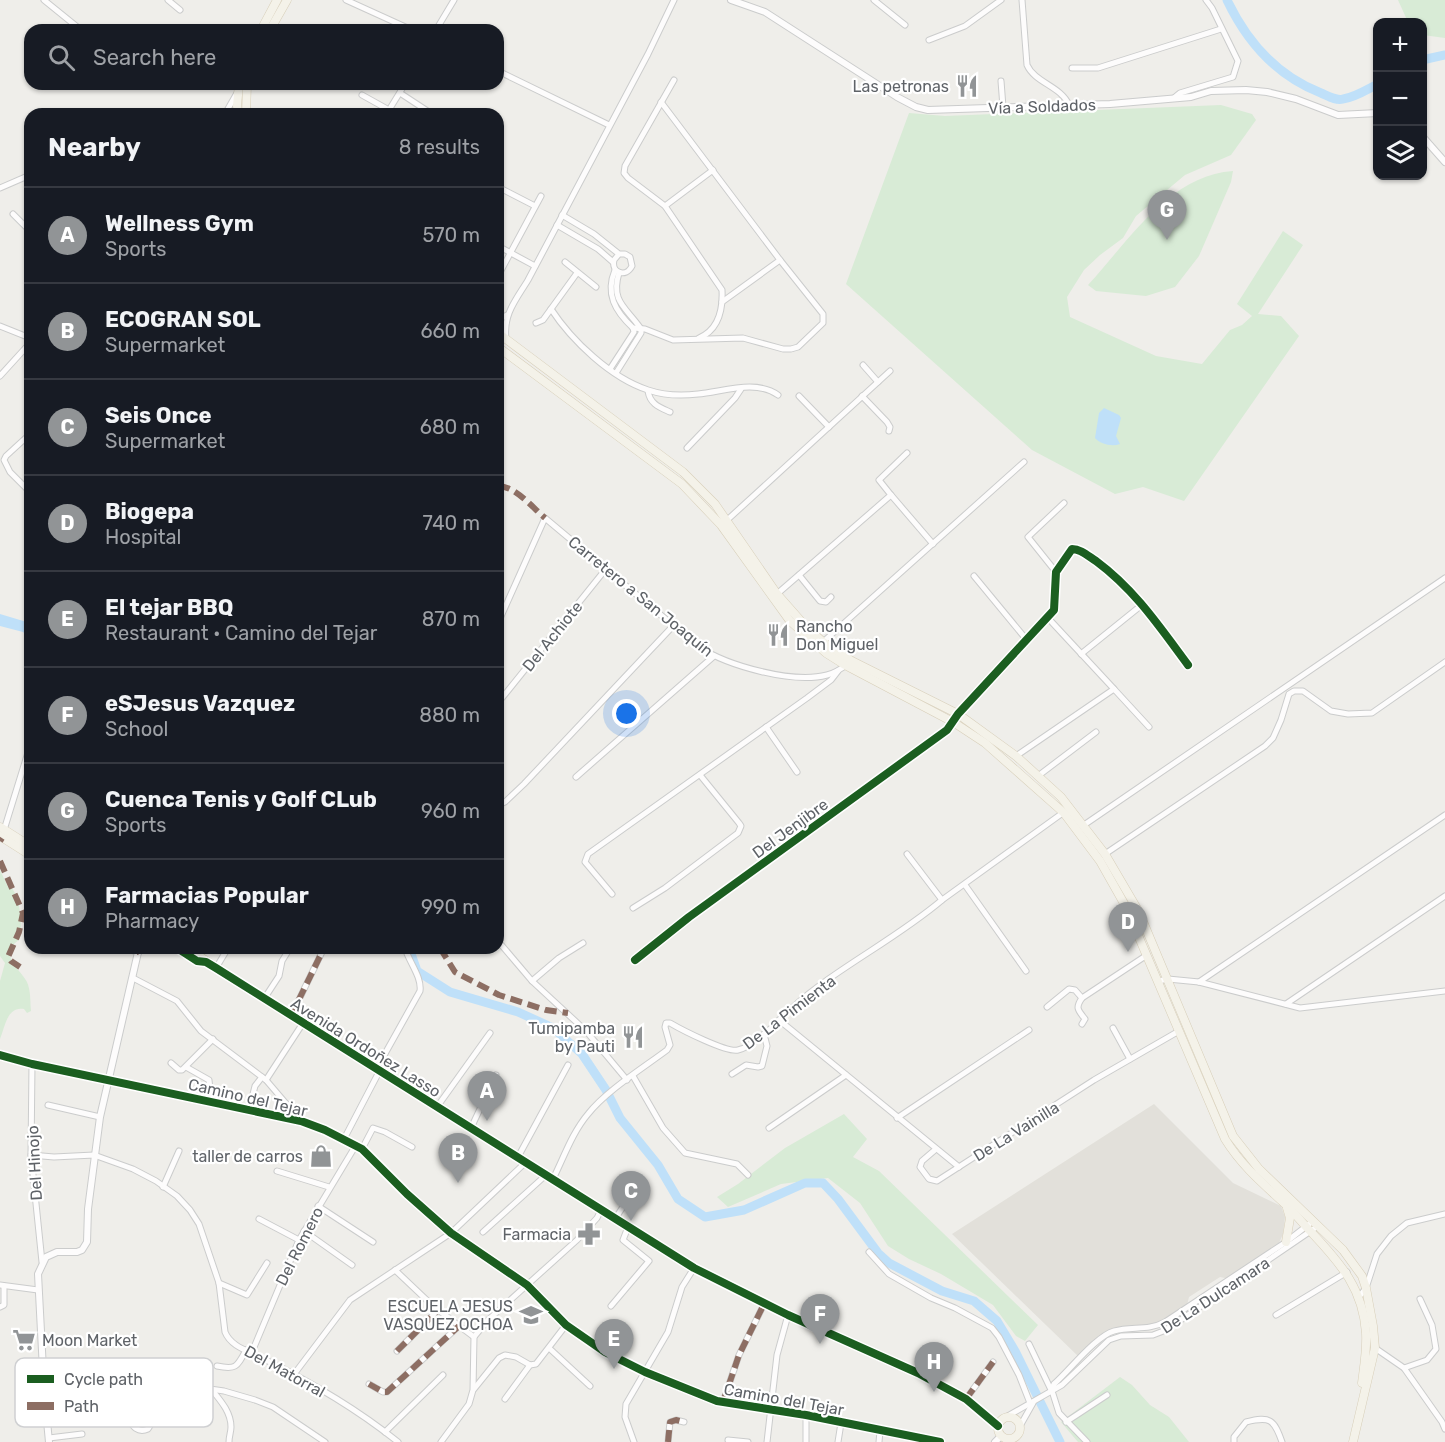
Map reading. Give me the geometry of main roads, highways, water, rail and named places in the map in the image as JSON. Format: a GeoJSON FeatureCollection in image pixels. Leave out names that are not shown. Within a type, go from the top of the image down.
{"type":"FeatureCollection","features":[{"type":"Feature","properties":{"kind":"main road"},"geometry":{"type":"LineString","coordinates":[[264,24],[277,0]]}},
{"type":"Feature","properties":{"kind":"main road"},"geometry":{"type":"LineString","coordinates":[[273,24],[287,0]]}},
{"type":"Feature","properties":{"kind":"main road"},"geometry":{"type":"LineString","coordinates":[[238,90],[238,108]]}},
{"type":"Feature","properties":{"kind":"main road"},"geometry":{"type":"LineString","coordinates":[[246,108],[247,90]]}},
{"type":"Feature","properties":{"kind":"main road"},"geometry":{"type":"LineString","coordinates":[[504,338],[683,472],[699,487],[790,621],[826,653],[955,718],[1016,756],[1038,776],[1067,810],[1126,907],[1225,1139],[1235,1155],[1285,1204],[1343,1250],[1362,1276],[1373,1326],[1375,1348],[1353,1442]]}},
{"type":"Feature","properties":{"kind":"main road"},"geometry":{"type":"LineString","coordinates":[[504,351],[682,484],[724,523],[777,594],[807,628],[848,663]]}},
{"type":"Feature","properties":{"kind":"main road"},"geometry":{"type":"LineString","coordinates":[[955,718],[1084,825],[1105,854],[1139,912],[1233,1136],[1259,1169],[1312,1226],[1347,1272],[1359,1297],[1366,1331],[1360,1409]]}},
{"type":"Feature","properties":{"kind":"main road"},"geometry":{"type":"LineString","coordinates":[[2,831],[24,843]]}},
{"type":"Feature","properties":{"kind":"main road"},"geometry":{"type":"LineString","coordinates":[[2,831],[24,850]]}},
{"type":"Feature","properties":{"kind":"main road","name":"Avenida Ordoñez Lasso"},"geometry":{"type":"LineString","coordinates":[[194,954],[694,1268],[764,1304],[918,1373],[966,1399],[998,1426]]}},
{"type":"Feature","properties":{"kind":"main road"},"geometry":{"type":"LineString","coordinates":[[1285,1204],[1290,1218],[1286,1242]]}},
{"type":"Feature","properties":{"kind":"main road","name":"Avenida Ordoñez Lasso"},"geometry":{"type":"LineString","coordinates":[[985,1413],[1005,1418]]}},
{"type":"Feature","properties":{"kind":"main road"},"geometry":{"type":"LineString","coordinates":[[1019,1430],[1014,1438],[1005,1440],[998,1426],[1005,1418],[1015,1419],[1019,1430],[1023,1442]]}},
{"type":"Feature","properties":{"kind":"water"},"geometry":{"type":"Polygon","coordinates":[[[1104,408],[1121,418],[1116,436],[1120,444],[1106,444],[1095,438],[1099,413],[1104,408]]]}},
{"type":"Feature","properties":{"kind":"water"},"geometry":{"type":"Polygon","coordinates":[[[0,614],[24,621],[24,633],[23,632],[0,626],[0,614]]]}},
{"type":"Feature","properties":{"kind":"waterway"},"geometry":{"type":"LineString","coordinates":[[1227,0],[1244,30],[1265,56],[1305,86],[1332,98],[1340,99],[1356,95],[1373,86]]}},
{"type":"Feature","properties":{"kind":"waterway"},"geometry":{"type":"LineString","coordinates":[[1427,59],[1445,55]]}},
{"type":"Feature","properties":{"kind":"waterway"},"geometry":{"type":"LineString","coordinates":[[411,954],[417,971],[450,992],[518,1012],[553,1028],[582,1054],[606,1090],[620,1118],[658,1165],[678,1199],[705,1217],[744,1210],[805,1183],[823,1183],[838,1199],[878,1253],[889,1263],[942,1291],[974,1301],[997,1321],[1015,1351],[1060,1442]]}},
{"type":"Feature","properties":{"kind":"place","name":"Las petronas"},"geometry":{"type":"Point","coordinates":[967,86]}},
{"type":"Feature","properties":{"kind":"place","name":"Cuenca Tenis y Golf CLub"},"geometry":{"type":"Point","coordinates":[1167,240]}},
{"type":"Feature","properties":{"kind":"place","name":"Rancho Don Miguel"},"geometry":{"type":"Point","coordinates":[778,635]}},
{"type":"Feature","properties":{"kind":"place","name":"Biogepa"},"geometry":{"type":"Point","coordinates":[1128,952]}},
{"type":"Feature","properties":{"kind":"place","name":"Tumipamba by Pauti"},"geometry":{"type":"Point","coordinates":[633,1037]}},
{"type":"Feature","properties":{"kind":"place","name":"Wellness Gym"},"geometry":{"type":"Point","coordinates":[487,1121]}},
{"type":"Feature","properties":{"kind":"place","name":"taller de carros"},"geometry":{"type":"Point","coordinates":[321,1156]}},
{"type":"Feature","properties":{"kind":"place","name":"ECOGRAN SOL"},"geometry":{"type":"Point","coordinates":[458,1183]}},
{"type":"Feature","properties":{"kind":"place","name":"Seis Once"},"geometry":{"type":"Point","coordinates":[631,1221]}},
{"type":"Feature","properties":{"kind":"place","name":"Farmacia"},"geometry":{"type":"Point","coordinates":[589,1234]}},
{"type":"Feature","properties":{"kind":"place","name":"ESCUELA JESUS VASQUEZ OCHOA"},"geometry":{"type":"Point","coordinates":[531,1315]}},
{"type":"Feature","properties":{"kind":"place","name":"Moon Market"},"geometry":{"type":"Point","coordinates":[24,1340]}},
{"type":"Feature","properties":{"kind":"place","name":"eSJesus Vazquez"},"geometry":{"type":"Point","coordinates":[820,1344]}},
{"type":"Feature","properties":{"kind":"place","name":"El tejar BBQ"},"geometry":{"type":"Point","coordinates":[614,1369]}},
{"type":"Feature","properties":{"kind":"place","name":"Farmacias Popular"},"geometry":{"type":"Point","coordinates":[934,1392]}}]}
